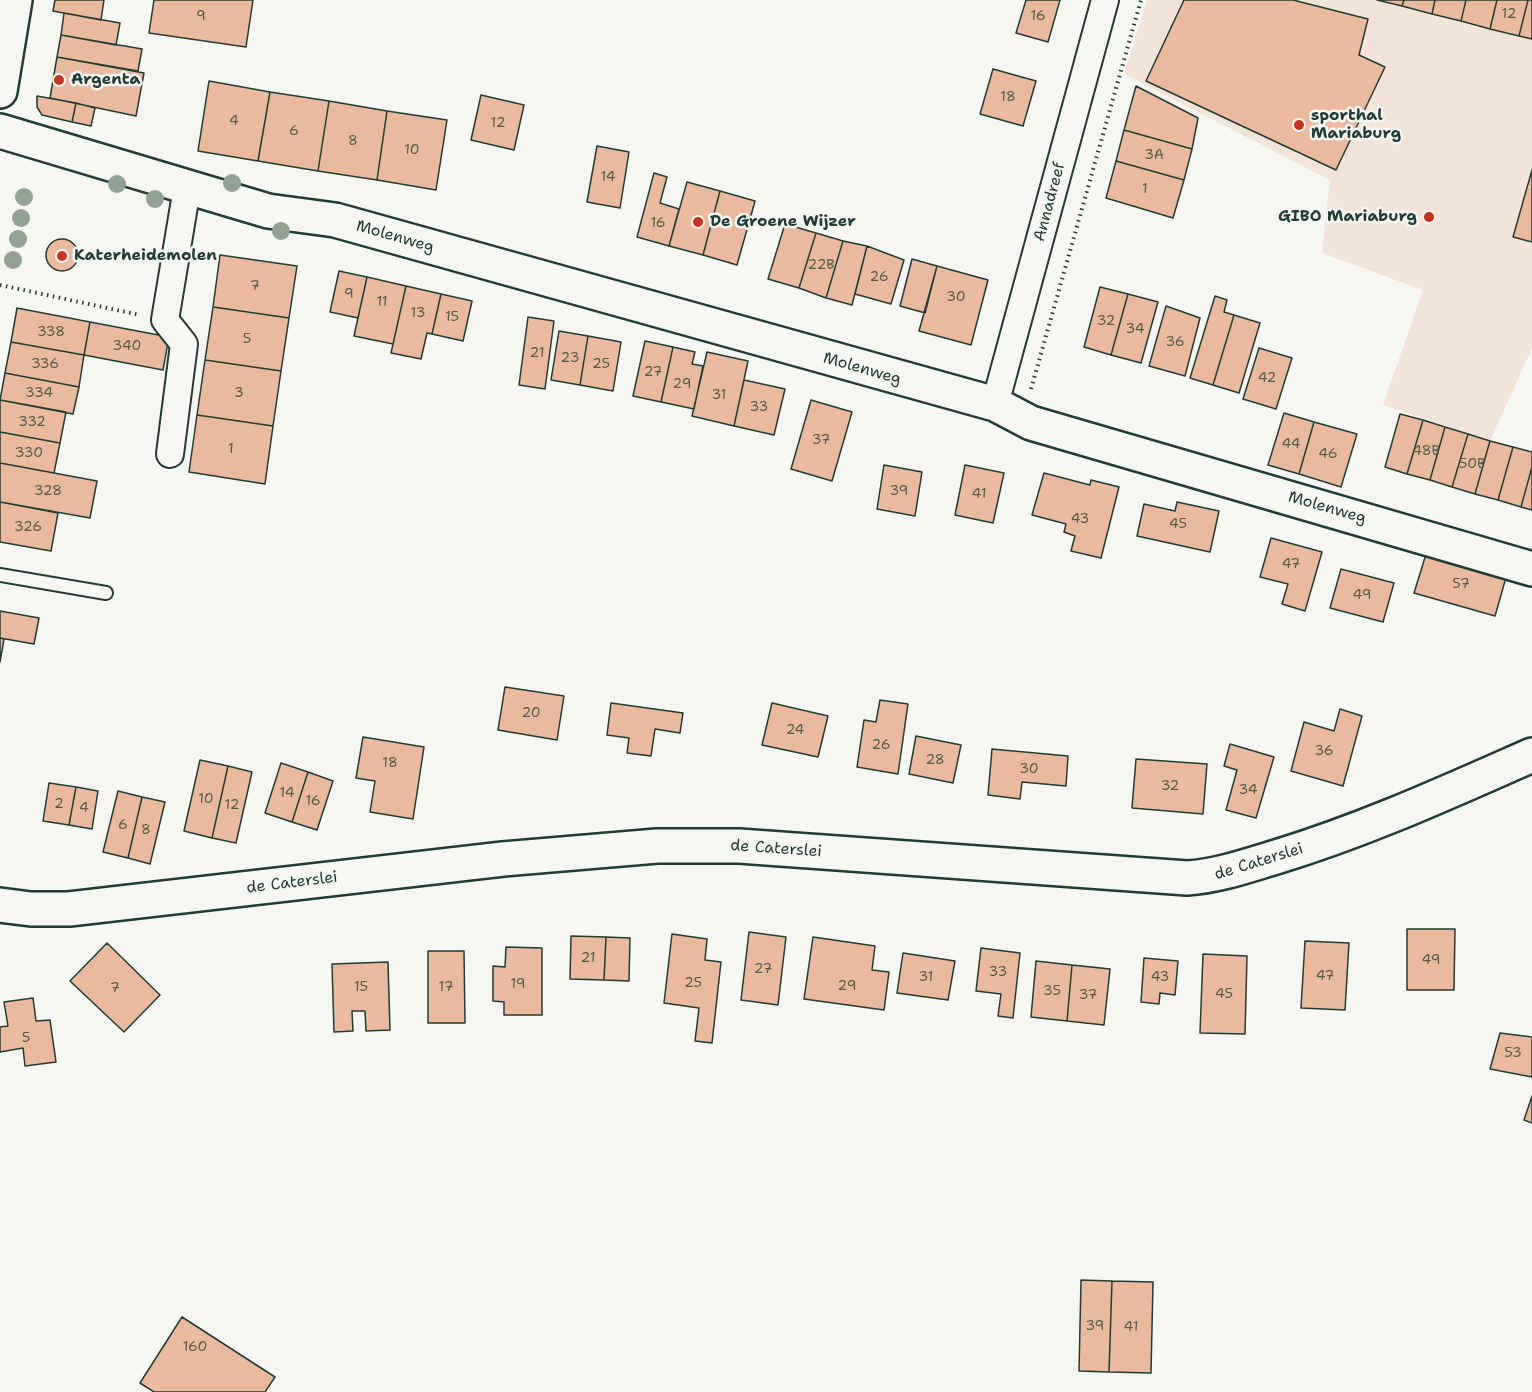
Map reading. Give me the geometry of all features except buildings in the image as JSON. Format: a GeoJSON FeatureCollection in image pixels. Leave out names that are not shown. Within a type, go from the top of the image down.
{"type":"FeatureCollection","features":[{"type":"Feature","properties":{"kind":"street"},"geometry":{"type":"LineString","coordinates":[[0,91],[15,0]]}},
{"type":"Feature","properties":{"kind":"street","name":"Annadreef"},"geometry":{"type":"LineString","coordinates":[[1009,412],[1106,0]]}},
{"type":"Feature","properties":{"kind":"street","name":"Molenweg"},"geometry":{"type":"LineString","coordinates":[[0,131],[268,211],[334,220],[1009,412],[1532,569]]}},
{"type":"Feature","properties":{"kind":"street"},"geometry":{"type":"LineString","coordinates":[[170,454],[184,344],[165,320],[187,188]]}},
{"type":"Feature","properties":{"kind":"street","name":"de Caterslei"},"geometry":{"type":"LineString","coordinates":[[0,905],[32,909],[81,908],[503,859],[657,846],[739,846],[1187,878],[1210,877],[1384,820],[1532,755]]}},
{"type":"Feature","properties":{"kind":"lane"},"geometry":{"type":"LineString","coordinates":[[0,575],[106,593]]}},
{"type":"Feature","properties":{"kind":"path"},"geometry":{"type":"LineString","coordinates":[[1009,412],[1141,0]]}},
{"type":"Feature","properties":{"kind":"path"},"geometry":{"type":"LineString","coordinates":[[0,285],[165,320]]}},
{"type":"Feature","properties":{"kind":"shaded area","name":"GIBO Mariaburg"},"geometry":{"type":"Polygon","coordinates":[[[1147,0],[1532,0],[1532,348],[1490,441],[1383,405],[1423,290],[1322,253],[1330,180],[1124,74],[1147,0]]]}},
{"type":"Feature","properties":{"kind":"place","name":"Argenta"},"geometry":{"type":"Point","coordinates":[59,80]}},
{"type":"Feature","properties":{"kind":"place","name":"sporthal Mariaburg"},"geometry":{"type":"Point","coordinates":[1299,125]}},
{"type":"Feature","properties":{"kind":"place","name":"GIBO Mariaburg"},"geometry":{"type":"Point","coordinates":[1429,217]}},
{"type":"Feature","properties":{"kind":"place","name":"De Groene Wijzer"},"geometry":{"type":"Point","coordinates":[698,222]}},
{"type":"Feature","properties":{"kind":"place","name":"Katerheidemolen"},"geometry":{"type":"Point","coordinates":[62,256]}}]}
